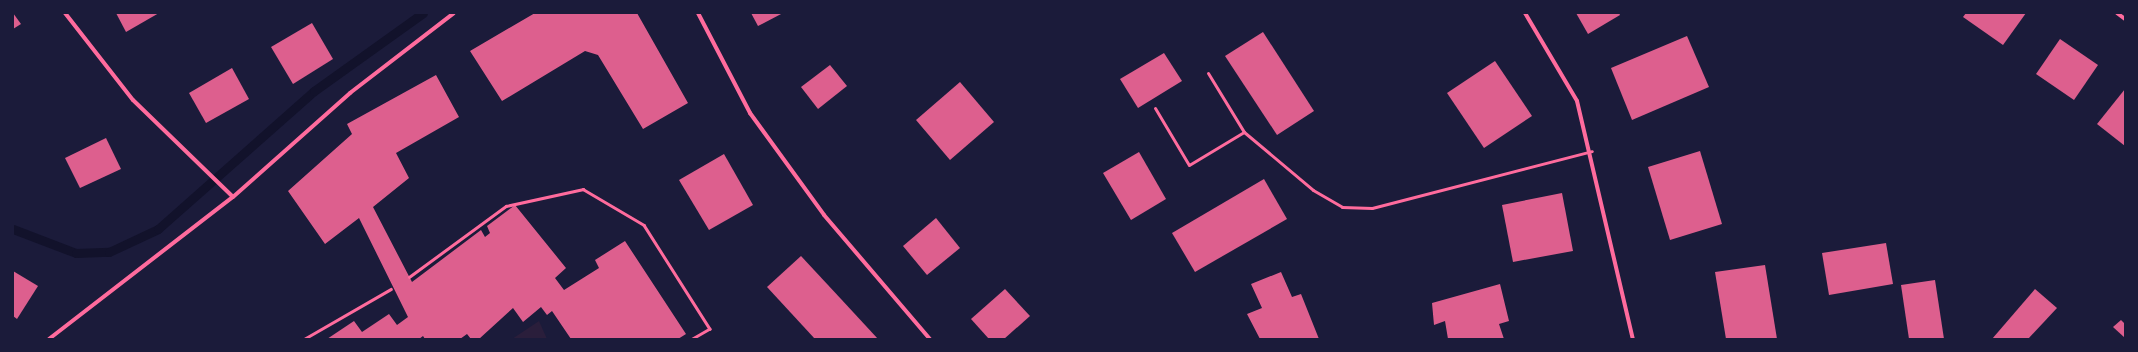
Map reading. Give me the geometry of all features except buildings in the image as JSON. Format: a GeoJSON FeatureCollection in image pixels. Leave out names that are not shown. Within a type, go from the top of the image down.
{"type":"FeatureCollection","features":[{"type":"Feature","properties":{"kind":"street"},"geometry":{"type":"LineString","coordinates":[[65,13],[133,100],[233,197]]}},
{"type":"Feature","properties":{"kind":"street"},"geometry":{"type":"LineString","coordinates":[[49,339],[233,197],[350,93],[454,13]]}},
{"type":"Feature","properties":{"kind":"street"},"geometry":{"type":"LineString","coordinates":[[698,13],[750,113],[824,215],[930,339]]}},
{"type":"Feature","properties":{"kind":"street"},"geometry":{"type":"LineString","coordinates":[[1525,13],[1577,101],[1592,151],[1633,339]]}},
{"type":"Feature","properties":{"kind":"street"},"geometry":{"type":"LineString","coordinates":[[2117,13],[2125,19]]}},
{"type":"Feature","properties":{"kind":"lane"},"geometry":{"type":"LineString","coordinates":[[1208,73],[1244,132],[1327,200],[1357,209],[1372,208],[1592,151]]}},
{"type":"Feature","properties":{"kind":"lane"},"geometry":{"type":"LineString","coordinates":[[1155,108],[1189,165],[1244,132]]}},
{"type":"Feature","properties":{"kind":"path"},"geometry":{"type":"LineString","coordinates":[[409,276],[506,206],[583,189],[644,225],[710,329],[693,339]]}},
{"type":"Feature","properties":{"kind":"path"},"geometry":{"type":"LineString","coordinates":[[304,339],[391,289]]}},
{"type":"Feature","properties":{"kind":"shaded area"},"geometry":{"type":"Polygon","coordinates":[[[539,321],[547,339],[512,339],[539,321]]]}},
{"type":"Feature","properties":{"kind":"waterway"},"geometry":{"type":"LineString","coordinates":[[13,229],[76,253],[109,252],[158,229],[314,91],[423,13]]}}]}
